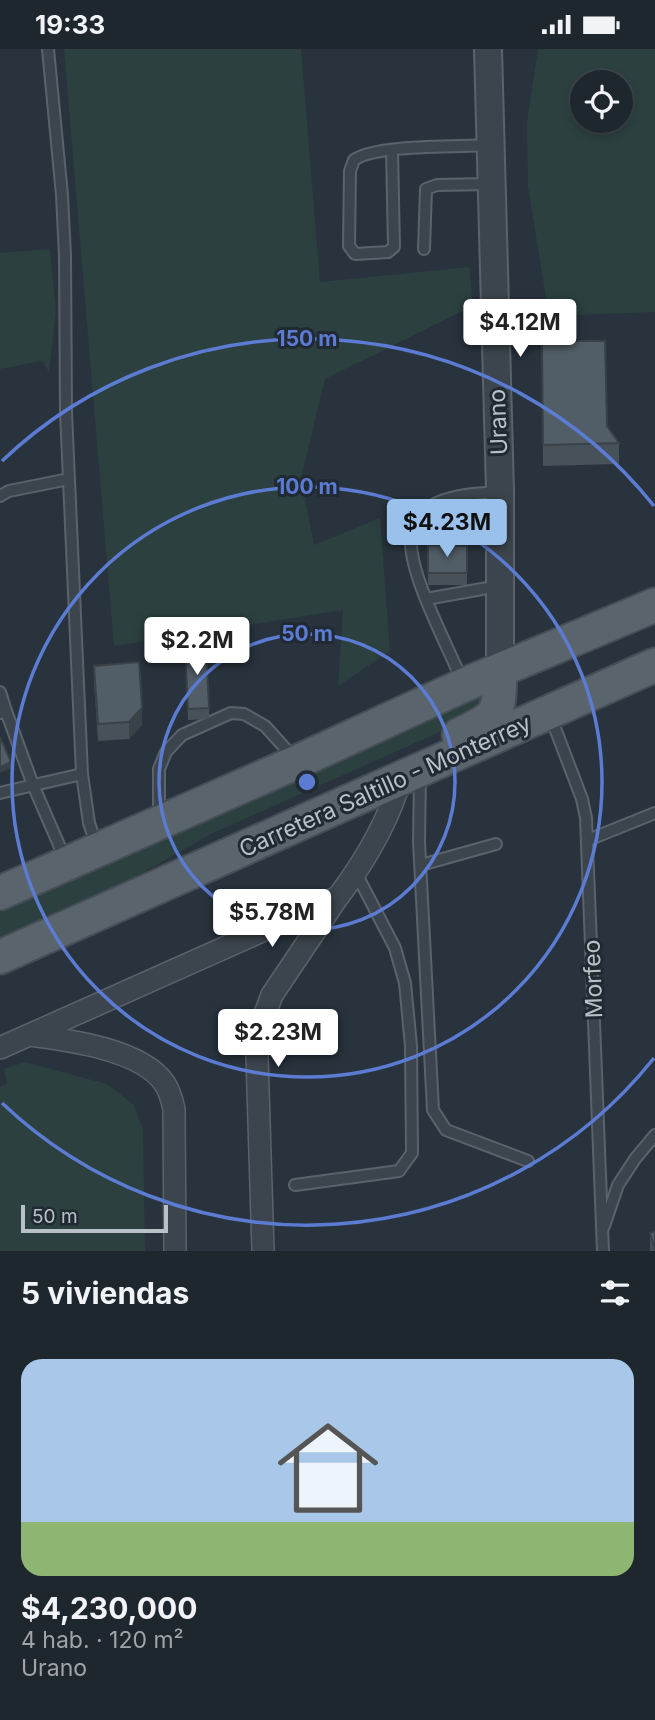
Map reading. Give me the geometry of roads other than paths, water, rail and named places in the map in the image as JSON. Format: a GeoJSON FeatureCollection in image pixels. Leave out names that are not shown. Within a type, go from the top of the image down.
{"type":"FeatureCollection","features":[{"type":"Feature","properties":{"kind":"main road"},"geometry":{"type":"LineString","coordinates":[[0,893],[464,685],[655,604]]}},
{"type":"Feature","properties":{"kind":"main road","name":"Carretera Saltillo - Monterrey"},"geometry":{"type":"LineString","coordinates":[[409,769],[550,712],[655,665]]}},
{"type":"Feature","properties":{"kind":"main road"},"geometry":{"type":"LineString","coordinates":[[0,957],[84,920],[128,887],[166,866],[409,769],[492,717],[499,704],[499,670]]}},
{"type":"Feature","properties":{"kind":"street","name":"Urano"},"geometry":{"type":"LineString","coordinates":[[488,49],[500,491],[499,670]]}},
{"type":"Feature","properties":{"kind":"street"},"geometry":{"type":"LineString","coordinates":[[263,1251],[257,1056],[259,1030],[272,995],[356,873],[382,827],[409,769]]}},
{"type":"Feature","properties":{"kind":"street"},"geometry":{"type":"LineString","coordinates":[[0,1048],[338,897]]}},
{"type":"Feature","properties":{"kind":"street"},"geometry":{"type":"LineString","coordinates":[[29,1035],[74,1041],[136,1061],[163,1081],[174,1109],[175,1251]]}},
{"type":"Feature","properties":{"kind":"lane"},"geometry":{"type":"LineString","coordinates":[[48,49],[64,232],[69,479],[82,774],[89,823],[98,850]]}},
{"type":"Feature","properties":{"kind":"lane"},"geometry":{"type":"LineString","coordinates":[[392,150],[394,247],[388,252],[355,254],[349,246],[351,165],[354,160],[364,155],[392,150],[490,145]]}},
{"type":"Feature","properties":{"kind":"lane"},"geometry":{"type":"LineString","coordinates":[[424,249],[426,189],[436,185],[490,184]]}},
{"type":"Feature","properties":{"kind":"lane"},"geometry":{"type":"LineString","coordinates":[[0,496],[9,491],[69,479]]}},
{"type":"Feature","properties":{"kind":"lane"},"geometry":{"type":"LineString","coordinates":[[464,685],[426,599],[411,551],[413,529],[419,516],[428,507],[449,498],[500,491]]}},
{"type":"Feature","properties":{"kind":"lane"},"geometry":{"type":"LineString","coordinates":[[426,599],[500,586]]}},
{"type":"Feature","properties":{"kind":"lane"},"geometry":{"type":"LineString","coordinates":[[0,692],[3,712],[67,863]]}},
{"type":"Feature","properties":{"kind":"lane","name":"Morfeo"},"geometry":{"type":"LineString","coordinates":[[550,712],[582,799],[588,840],[603,1251]]}},
{"type":"Feature","properties":{"kind":"lane"},"geometry":{"type":"LineString","coordinates":[[159,823],[159,769],[166,752],[174,742],[194,730],[231,713],[244,714],[265,726],[297,762]]}},
{"type":"Feature","properties":{"kind":"lane"},"geometry":{"type":"LineString","coordinates":[[409,769],[421,865],[433,1110],[446,1130],[528,1161]]}},
{"type":"Feature","properties":{"kind":"lane"},"geometry":{"type":"LineString","coordinates":[[0,793],[82,774]]}},
{"type":"Feature","properties":{"kind":"lane"},"geometry":{"type":"LineString","coordinates":[[588,840],[655,813]]}},
{"type":"Feature","properties":{"kind":"lane"},"geometry":{"type":"LineString","coordinates":[[421,865],[496,844]]}},
{"type":"Feature","properties":{"kind":"lane"},"geometry":{"type":"LineString","coordinates":[[295,1185],[399,1171],[412,1153],[411,1046],[405,983],[395,948],[356,873]]}},
{"type":"Feature","properties":{"kind":"lane"},"geometry":{"type":"LineString","coordinates":[[602,1234],[618,1185],[655,1135]]}}]}
